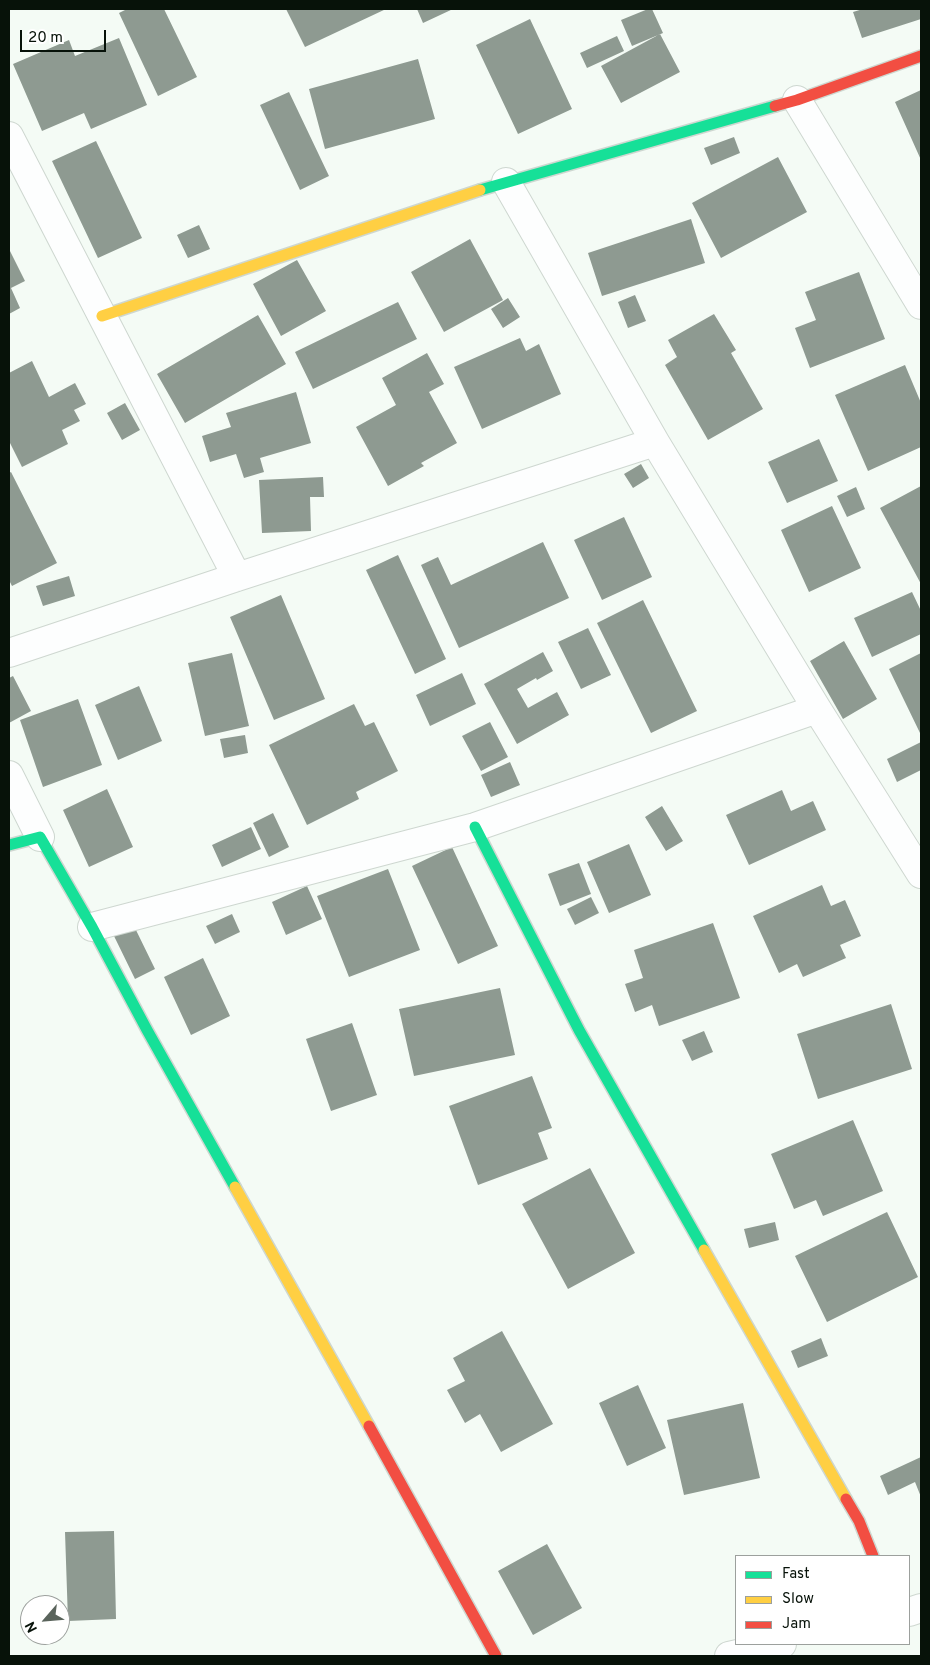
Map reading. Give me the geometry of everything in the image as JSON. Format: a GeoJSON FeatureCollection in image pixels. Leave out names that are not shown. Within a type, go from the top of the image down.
{"type":"FeatureCollection","features":[{"type":"Feature","properties":{"kind":"street"},"geometry":{"type":"LineString","coordinates":[[102,316],[506,182],[797,100],[921,56]]}},
{"type":"Feature","properties":{"kind":"street"},"geometry":{"type":"LineString","coordinates":[[797,100],[921,305]]}},
{"type":"Feature","properties":{"kind":"street"},"geometry":{"type":"LineString","coordinates":[[9,136],[237,576]]}},
{"type":"Feature","properties":{"kind":"street"},"geometry":{"type":"LineString","coordinates":[[506,182],[655,442],[817,709],[921,874]]}},
{"type":"Feature","properties":{"kind":"street"},"geometry":{"type":"LineString","coordinates":[[9,653],[237,576],[655,442]]}},
{"type":"Feature","properties":{"kind":"street"},"geometry":{"type":"LineString","coordinates":[[92,927],[475,827],[817,709]]}},
{"type":"Feature","properties":{"kind":"street"},"geometry":{"type":"LineString","coordinates":[[9,774],[40,837],[92,927],[147,1030],[496,1656]]}},
{"type":"Feature","properties":{"kind":"street"},"geometry":{"type":"LineString","coordinates":[[475,827],[580,1030],[859,1521],[873,1555]]}},
{"type":"Feature","properties":{"kind":"street"},"geometry":{"type":"LineString","coordinates":[[9,845],[40,837]]}},
{"type":"Feature","properties":{"kind":"street"},"geometry":{"type":"LineString","coordinates":[[730,1656],[778,1645]]}},
{"type":"Feature","properties":{"kind":"building"},"geometry":{"type":"Polygon","coordinates":[[[127,9],[164,9],[197,77],[158,96],[119,13],[127,9]]]}},
{"type":"Feature","properties":{"kind":"building"},"geometry":{"type":"Polygon","coordinates":[[[286,9],[386,9],[305,47],[286,9]]]}},
{"type":"Feature","properties":{"kind":"building"},"geometry":{"type":"Polygon","coordinates":[[[417,9],[453,9],[423,23],[417,9]]]}},
{"type":"Feature","properties":{"kind":"building"},"geometry":{"type":"Polygon","coordinates":[[[652,9],[663,33],[632,46],[621,20],[652,9]]]}},
{"type":"Feature","properties":{"kind":"building"},"geometry":{"type":"Polygon","coordinates":[[[863,9],[921,9],[921,19],[862,38],[853,12],[863,9]]]}},
{"type":"Feature","properties":{"kind":"building"},"geometry":{"type":"Polygon","coordinates":[[[530,19],[572,109],[518,134],[476,45],[530,19]]]}},
{"type":"Feature","properties":{"kind":"building"},"geometry":{"type":"Polygon","coordinates":[[[660,34],[680,72],[621,103],[601,66],[660,34]]]}},
{"type":"Feature","properties":{"kind":"building"},"geometry":{"type":"Polygon","coordinates":[[[617,36],[624,51],[587,68],[580,53],[617,36]]]}},
{"type":"Feature","properties":{"kind":"building"},"geometry":{"type":"Polygon","coordinates":[[[119,38],[147,105],[91,129],[84,113],[42,131],[13,64],[69,40],[75,56],[119,38]]]}},
{"type":"Feature","properties":{"kind":"building"},"geometry":{"type":"Polygon","coordinates":[[[418,59],[435,119],[325,149],[309,89],[418,59]]]}},
{"type":"Feature","properties":{"kind":"building"},"geometry":{"type":"Polygon","coordinates":[[[921,90],[921,160],[895,102],[921,90]]]}},
{"type":"Feature","properties":{"kind":"building"},"geometry":{"type":"Polygon","coordinates":[[[289,92],[329,176],[300,190],[260,105],[289,92]]]}},
{"type":"Feature","properties":{"kind":"building"},"geometry":{"type":"Polygon","coordinates":[[[734,137],[740,153],[711,165],[704,148],[734,137]]]}},
{"type":"Feature","properties":{"kind":"building"},"geometry":{"type":"Polygon","coordinates":[[[96,141],[142,238],[98,258],[52,161],[96,141]]]}},
{"type":"Feature","properties":{"kind":"building"},"geometry":{"type":"Polygon","coordinates":[[[778,157],[807,212],[721,258],[692,203],[778,157]]]}},
{"type":"Feature","properties":{"kind":"building"},"geometry":{"type":"Polygon","coordinates":[[[691,219],[705,263],[602,296],[588,253],[691,219]]]}},
{"type":"Feature","properties":{"kind":"building"},"geometry":{"type":"Polygon","coordinates":[[[199,225],[210,249],[188,258],[177,235],[199,225]]]}},
{"type":"Feature","properties":{"kind":"building"},"geometry":{"type":"Polygon","coordinates":[[[470,239],[503,300],[444,332],[411,272],[470,239]]]}},
{"type":"Feature","properties":{"kind":"building"},"geometry":{"type":"Polygon","coordinates":[[[9,249],[25,281],[11,288],[20,308],[9,314],[9,249]]]}},
{"type":"Feature","properties":{"kind":"building"},"geometry":{"type":"Polygon","coordinates":[[[297,260],[326,311],[281,336],[253,284],[297,260]]]}},
{"type":"Feature","properties":{"kind":"building"},"geometry":{"type":"Polygon","coordinates":[[[859,272],[885,339],[810,368],[795,328],[816,320],[805,292],[859,272]]]}},
{"type":"Feature","properties":{"kind":"building"},"geometry":{"type":"Polygon","coordinates":[[[635,295],[646,321],[628,328],[618,302],[635,295]]]}},
{"type":"Feature","properties":{"kind":"building"},"geometry":{"type":"Polygon","coordinates":[[[508,298],[520,317],[503,328],[491,309],[508,298]]]}},
{"type":"Feature","properties":{"kind":"building"},"geometry":{"type":"Polygon","coordinates":[[[398,302],[417,339],[313,389],[295,352],[398,302]]]}},
{"type":"Feature","properties":{"kind":"building"},"geometry":{"type":"Polygon","coordinates":[[[714,314],[736,350],[731,353],[763,409],[708,440],[665,365],[677,357],[668,340],[714,314]]]}},
{"type":"Feature","properties":{"kind":"building"},"geometry":{"type":"Polygon","coordinates":[[[258,315],[286,364],[185,423],[157,374],[258,315]]]}},
{"type":"Feature","properties":{"kind":"building"},"geometry":{"type":"Polygon","coordinates":[[[520,338],[526,351],[539,344],[561,394],[482,429],[454,367],[520,338]]]}},
{"type":"Feature","properties":{"kind":"building"},"geometry":{"type":"Polygon","coordinates":[[[427,353],[444,384],[429,392],[457,443],[421,463],[424,466],[388,486],[356,427],[396,405],[382,378],[427,353]]]}},
{"type":"Feature","properties":{"kind":"building"},"geometry":{"type":"Polygon","coordinates":[[[32,361],[49,397],[75,383],[86,404],[74,410],[80,421],[62,430],[68,444],[22,467],[9,441],[9,373],[32,361]]]}},
{"type":"Feature","properties":{"kind":"building"},"geometry":{"type":"Polygon","coordinates":[[[905,365],[921,403],[921,447],[868,471],[835,395],[905,365]]]}},
{"type":"Feature","properties":{"kind":"building"},"geometry":{"type":"Polygon","coordinates":[[[296,392],[311,443],[260,458],[264,472],[244,478],[236,454],[210,462],[202,436],[231,427],[226,413],[296,392]]]}},
{"type":"Feature","properties":{"kind":"building"},"geometry":{"type":"Polygon","coordinates":[[[125,403],[140,430],[122,440],[107,413],[125,403]]]}},
{"type":"Feature","properties":{"kind":"building"},"geometry":{"type":"Polygon","coordinates":[[[819,439],[838,481],[787,503],[768,462],[819,439]]]}},
{"type":"Feature","properties":{"kind":"building"},"geometry":{"type":"Polygon","coordinates":[[[641,464],[649,478],[633,488],[624,474],[641,464]]]}},
{"type":"Feature","properties":{"kind":"building"},"geometry":{"type":"Polygon","coordinates":[[[11,472],[57,563],[12,586],[9,580],[9,473],[11,472]]]}},
{"type":"Feature","properties":{"kind":"building"},"geometry":{"type":"Polygon","coordinates":[[[323,477],[324,497],[310,497],[311,531],[262,533],[259,480],[323,477]]]}},
{"type":"Feature","properties":{"kind":"building"},"geometry":{"type":"Polygon","coordinates":[[[921,486],[921,584],[880,508],[921,486]]]}},
{"type":"Feature","properties":{"kind":"building"},"geometry":{"type":"Polygon","coordinates":[[[856,487],[865,509],[847,517],[837,496],[856,487]]]}},
{"type":"Feature","properties":{"kind":"building"},"geometry":{"type":"Polygon","coordinates":[[[832,506],[861,568],[809,592],[781,530],[832,506]]]}},
{"type":"Feature","properties":{"kind":"building"},"geometry":{"type":"Polygon","coordinates":[[[624,517],[652,577],[602,600],[574,540],[624,517]]]}},
{"type":"Feature","properties":{"kind":"building"},"geometry":{"type":"Polygon","coordinates":[[[543,542],[569,598],[459,648],[421,565],[438,557],[451,585],[543,542]]]}},
{"type":"Feature","properties":{"kind":"building"},"geometry":{"type":"Polygon","coordinates":[[[398,555],[446,659],[415,674],[366,570],[398,555]]]}},
{"type":"Feature","properties":{"kind":"building"},"geometry":{"type":"Polygon","coordinates":[[[69,576],[75,596],[43,606],[36,586],[69,576]]]}},
{"type":"Feature","properties":{"kind":"building"},"geometry":{"type":"Polygon","coordinates":[[[912,592],[921,611],[921,634],[872,657],[854,618],[912,592]]]}},
{"type":"Feature","properties":{"kind":"building"},"geometry":{"type":"Polygon","coordinates":[[[281,595],[325,699],[274,720],[230,617],[281,595]]]}},
{"type":"Feature","properties":{"kind":"building"},"geometry":{"type":"Polygon","coordinates":[[[643,600],[697,711],[651,733],[597,623],[643,600]]]}},
{"type":"Feature","properties":{"kind":"building"},"geometry":{"type":"Polygon","coordinates":[[[588,628],[611,675],[581,689],[558,642],[588,628]]]}},
{"type":"Feature","properties":{"kind":"building"},"geometry":{"type":"Polygon","coordinates":[[[844,641],[877,699],[843,719],[810,661],[844,641]]]}},
{"type":"Feature","properties":{"kind":"building"},"geometry":{"type":"Polygon","coordinates":[[[543,652],[553,671],[517,689],[528,708],[557,692],[569,715],[517,744],[484,684],[543,652]]]}},
{"type":"Feature","properties":{"kind":"building"},"geometry":{"type":"Polygon","coordinates":[[[232,653],[249,726],[205,736],[188,663],[232,653]]]}},
{"type":"Feature","properties":{"kind":"building"},"geometry":{"type":"Polygon","coordinates":[[[921,653],[921,733],[920,733],[889,669],[921,653]]]}},
{"type":"Feature","properties":{"kind":"building"},"geometry":{"type":"Polygon","coordinates":[[[462,673],[476,704],[430,726],[416,695],[462,673]]]}},
{"type":"Feature","properties":{"kind":"building"},"geometry":{"type":"Polygon","coordinates":[[[13,676],[31,711],[9,723],[9,678],[13,676]]]}},
{"type":"Feature","properties":{"kind":"building"},"geometry":{"type":"Polygon","coordinates":[[[139,686],[162,741],[118,760],[95,705],[139,686]]]}},
{"type":"Feature","properties":{"kind":"building"},"geometry":{"type":"Polygon","coordinates":[[[78,699],[102,765],[43,787],[20,720],[78,699]]]}},
{"type":"Feature","properties":{"kind":"building"},"geometry":{"type":"Polygon","coordinates":[[[354,704],[365,726],[374,722],[398,771],[356,792],[359,799],[307,825],[269,745],[354,704]]]}},
{"type":"Feature","properties":{"kind":"building"},"geometry":{"type":"Polygon","coordinates":[[[490,722],[508,757],[481,771],[462,736],[490,722]]]}},
{"type":"Feature","properties":{"kind":"building"},"geometry":{"type":"Polygon","coordinates":[[[245,735],[248,753],[224,758],[220,739],[245,735]]]}},
{"type":"Feature","properties":{"kind":"building"},"geometry":{"type":"Polygon","coordinates":[[[921,742],[921,770],[897,782],[887,759],[921,742]]]}},
{"type":"Feature","properties":{"kind":"building"},"geometry":{"type":"Polygon","coordinates":[[[510,762],[520,785],[491,797],[481,775],[510,762]]]}},
{"type":"Feature","properties":{"kind":"building"},"geometry":{"type":"Polygon","coordinates":[[[107,789],[133,847],[89,867],[63,810],[107,789]]]}},
{"type":"Feature","properties":{"kind":"building"},"geometry":{"type":"Polygon","coordinates":[[[782,790],[791,811],[813,801],[826,830],[749,865],[726,815],[782,790]]]}},
{"type":"Feature","properties":{"kind":"building"},"geometry":{"type":"Polygon","coordinates":[[[662,806],[683,841],[666,851],[645,817],[662,806]]]}},
{"type":"Feature","properties":{"kind":"building"},"geometry":{"type":"Polygon","coordinates":[[[273,813],[289,847],[269,857],[253,823],[273,813]]]}},
{"type":"Feature","properties":{"kind":"building"},"geometry":{"type":"Polygon","coordinates":[[[251,827],[261,849],[222,867],[212,845],[251,827]]]}},
{"type":"Feature","properties":{"kind":"building"},"geometry":{"type":"Polygon","coordinates":[[[629,844],[651,895],[609,913],[587,862],[629,844]]]}},
{"type":"Feature","properties":{"kind":"building"},"geometry":{"type":"Polygon","coordinates":[[[452,847],[498,946],[458,964],[412,866],[452,847]]]}},
{"type":"Feature","properties":{"kind":"building"},"geometry":{"type":"Polygon","coordinates":[[[579,863],[591,894],[560,906],[548,874],[579,863]]]}},
{"type":"Feature","properties":{"kind":"building"},"geometry":{"type":"Polygon","coordinates":[[[388,869],[420,950],[349,977],[317,896],[388,869]]]}},
{"type":"Feature","properties":{"kind":"building"},"geometry":{"type":"Polygon","coordinates":[[[822,885],[831,906],[845,900],[861,936],[840,945],[846,958],[803,977],[797,964],[779,973],[753,916],[822,885]]]}},
{"type":"Feature","properties":{"kind":"building"},"geometry":{"type":"Polygon","coordinates":[[[307,886],[322,919],[286,935],[272,902],[307,886]]]}},
{"type":"Feature","properties":{"kind":"building"},"geometry":{"type":"Polygon","coordinates":[[[591,897],[599,913],[575,925],[567,909],[591,897]]]}},
{"type":"Feature","properties":{"kind":"building"},"geometry":{"type":"Polygon","coordinates":[[[232,914],[240,932],[215,944],[206,926],[232,914]]]}},
{"type":"Feature","properties":{"kind":"building"},"geometry":{"type":"Polygon","coordinates":[[[713,923],[740,998],[659,1026],[652,1005],[635,1012],[625,984],[643,978],[634,950],[713,923]]]}},
{"type":"Feature","properties":{"kind":"building"},"geometry":{"type":"Polygon","coordinates":[[[134,926],[155,969],[135,979],[114,936],[134,926]]]}},
{"type":"Feature","properties":{"kind":"building"},"geometry":{"type":"Polygon","coordinates":[[[203,958],[230,1016],[191,1035],[164,977],[203,958]]]}},
{"type":"Feature","properties":{"kind":"building"},"geometry":{"type":"Polygon","coordinates":[[[500,988],[515,1055],[414,1076],[399,1009],[500,988]]]}},
{"type":"Feature","properties":{"kind":"building"},"geometry":{"type":"Polygon","coordinates":[[[891,1004],[912,1069],[818,1099],[797,1034],[891,1004]]]}},
{"type":"Feature","properties":{"kind":"building"},"geometry":{"type":"Polygon","coordinates":[[[352,1023],[377,1095],[331,1111],[306,1039],[352,1023]]]}},
{"type":"Feature","properties":{"kind":"building"},"geometry":{"type":"Polygon","coordinates":[[[704,1031],[713,1052],[692,1061],[682,1040],[704,1031]]]}},
{"type":"Feature","properties":{"kind":"building"},"geometry":{"type":"Polygon","coordinates":[[[532,1076],[552,1128],[538,1133],[548,1159],[478,1185],[449,1106],[532,1076]]]}},
{"type":"Feature","properties":{"kind":"building"},"geometry":{"type":"Polygon","coordinates":[[[853,1120],[883,1191],[823,1216],[816,1200],[794,1209],[771,1154],[853,1120]]]}},
{"type":"Feature","properties":{"kind":"building"},"geometry":{"type":"Polygon","coordinates":[[[590,1168],[635,1253],[568,1289],[522,1204],[590,1168]]]}},
{"type":"Feature","properties":{"kind":"building"},"geometry":{"type":"Polygon","coordinates":[[[887,1212],[918,1277],[827,1322],[795,1256],[887,1212]]]}},
{"type":"Feature","properties":{"kind":"building"},"geometry":{"type":"Polygon","coordinates":[[[775,1222],[779,1240],[749,1248],[744,1229],[775,1222]]]}},
{"type":"Feature","properties":{"kind":"building"},"geometry":{"type":"Polygon","coordinates":[[[502,1331],[553,1424],[501,1452],[480,1414],[465,1423],[447,1390],[465,1381],[453,1358],[502,1331]]]}},
{"type":"Feature","properties":{"kind":"building"},"geometry":{"type":"Polygon","coordinates":[[[821,1338],[828,1356],[798,1368],[791,1351],[821,1338]]]}},
{"type":"Feature","properties":{"kind":"building"},"geometry":{"type":"Polygon","coordinates":[[[638,1385],[666,1448],[627,1466],[599,1403],[638,1385]]]}},
{"type":"Feature","properties":{"kind":"building"},"geometry":{"type":"Polygon","coordinates":[[[743,1403],[760,1478],[684,1495],[667,1420],[743,1403]]]}},
{"type":"Feature","properties":{"kind":"building"},"geometry":{"type":"Polygon","coordinates":[[[921,1457],[921,1497],[915,1482],[888,1495],[880,1476],[921,1457]]]}},
{"type":"Feature","properties":{"kind":"building"},"geometry":{"type":"Polygon","coordinates":[[[114,1531],[116,1619],[70,1621],[65,1532],[114,1531]]]}},
{"type":"Feature","properties":{"kind":"building"},"geometry":{"type":"Polygon","coordinates":[[[547,1544],[582,1608],[533,1635],[498,1571],[547,1544]]]}},
{"type":"Feature","properties":{"kind":"traffic: fast"},"geometry":{"type":"LineString","coordinates":[[480,190],[775,106]]}},
{"type":"Feature","properties":{"kind":"traffic: fast"},"geometry":{"type":"LineString","coordinates":[[475,827],[579,1030],[704,1250]]}},
{"type":"Feature","properties":{"kind":"traffic: fast"},"geometry":{"type":"LineString","coordinates":[[9,845],[40,837],[92,927],[235,1187]]}},
{"type":"Feature","properties":{"kind":"traffic: slow"},"geometry":{"type":"LineString","coordinates":[[102,316],[480,190]]}},
{"type":"Feature","properties":{"kind":"traffic: slow"},"geometry":{"type":"LineString","coordinates":[[235,1187],[369,1426]]}},
{"type":"Feature","properties":{"kind":"traffic: slow"},"geometry":{"type":"LineString","coordinates":[[704,1250],[846,1499]]}},
{"type":"Feature","properties":{"kind":"traffic: jam"},"geometry":{"type":"LineString","coordinates":[[775,106],[921,56]]}},
{"type":"Feature","properties":{"kind":"traffic: jam"},"geometry":{"type":"LineString","coordinates":[[369,1426],[496,1656]]}},
{"type":"Feature","properties":{"kind":"traffic: jam"},"geometry":{"type":"LineString","coordinates":[[846,1499],[859,1521],[873,1555]]}}]}
